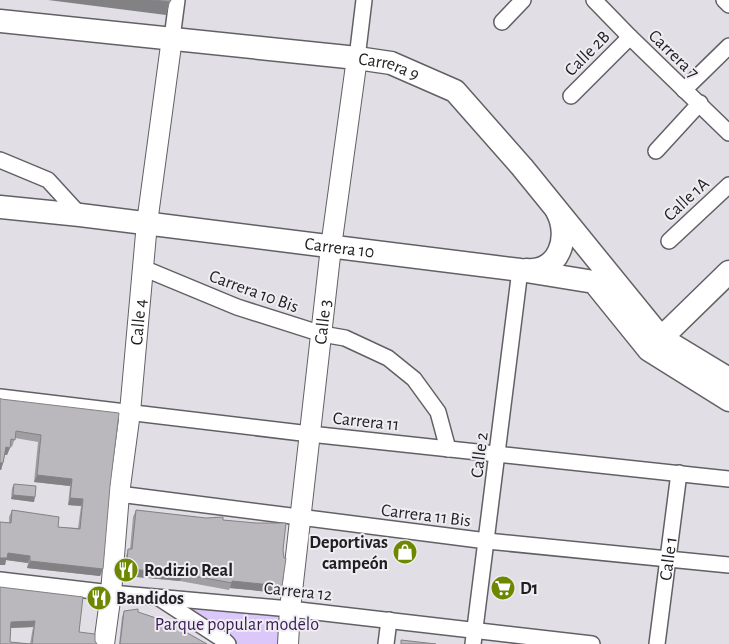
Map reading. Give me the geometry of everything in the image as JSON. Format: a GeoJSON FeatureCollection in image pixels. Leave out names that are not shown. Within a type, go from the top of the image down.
{"type":"FeatureCollection","features":[{"type":"Feature","properties":{"kind":"main road","name":"Carrera 9"},"geometry":{"type":"LineString","coordinates":[[0,21],[391,63],[455,91],[554,205],[655,344]]}},
{"type":"Feature","properties":{"kind":"main road"},"geometry":{"type":"LineString","coordinates":[[520,270],[539,269],[548,264],[561,250],[562,227],[554,205]]}},
{"type":"Feature","properties":{"kind":"main road","name":"Carrera 10"},"geometry":{"type":"LineString","coordinates":[[0,207],[80,215],[520,270],[594,282],[655,344]]}},
{"type":"Feature","properties":{"kind":"main road"},"geometry":{"type":"LineString","coordinates":[[655,344],[729,272]]}},
{"type":"Feature","properties":{"kind":"main road"},"geometry":{"type":"LineString","coordinates":[[655,344],[729,378]]}},
{"type":"Feature","properties":{"kind":"main road"},"geometry":{"type":"LineString","coordinates":[[655,344],[729,400]]}},
{"type":"Feature","properties":{"kind":"street","name":"Calle 4"},"geometry":{"type":"LineString","coordinates":[[104,644],[111,593],[119,494],[130,412],[147,224],[177,0]]}},
{"type":"Feature","properties":{"kind":"street","name":"Calle 3"},"geometry":{"type":"LineString","coordinates":[[288,644],[290,609],[331,247],[364,0]]}},
{"type":"Feature","properties":{"kind":"street"},"geometry":{"type":"LineString","coordinates":[[502,22],[523,0]]}},
{"type":"Feature","properties":{"kind":"street","name":"Carrera 7"},"geometry":{"type":"LineString","coordinates":[[594,0],[729,133]]}},
{"type":"Feature","properties":{"kind":"street"},"geometry":{"type":"LineString","coordinates":[[724,0],[729,5]]}},
{"type":"Feature","properties":{"kind":"street","name":"Calle 2B"},"geometry":{"type":"LineString","coordinates":[[570,96],[630,37]]}},
{"type":"Feature","properties":{"kind":"street"},"geometry":{"type":"LineString","coordinates":[[684,90],[729,46]]}},
{"type":"Feature","properties":{"kind":"street"},"geometry":{"type":"LineString","coordinates":[[656,151],[700,103]]}},
{"type":"Feature","properties":{"kind":"street"},"geometry":{"type":"LineString","coordinates":[[0,160],[48,180],[80,215]]}},
{"type":"Feature","properties":{"kind":"street","name":"Calle 1A"},"geometry":{"type":"LineString","coordinates":[[669,241],[729,185]]}},
{"type":"Feature","properties":{"kind":"street","name":"Carrera 10 Bis"},"geometry":{"type":"LineString","coordinates":[[143,268],[237,307],[322,334],[345,338],[388,358],[414,379],[438,412],[448,449]]}},
{"type":"Feature","properties":{"kind":"street","name":"Calle 2"},"geometry":{"type":"LineString","coordinates":[[474,638],[520,270]]}},
{"type":"Feature","properties":{"kind":"street","name":"Carrera 11"},"geometry":{"type":"LineString","coordinates":[[0,397],[310,434],[729,479]]}},
{"type":"Feature","properties":{"kind":"street","name":"Calle 1"},"geometry":{"type":"LineString","coordinates":[[657,644],[679,474]]}},
{"type":"Feature","properties":{"kind":"street","name":"Carrera 11 Bis"},"geometry":{"type":"LineString","coordinates":[[119,494],[487,541],[729,565]]}},
{"type":"Feature","properties":{"kind":"street","name":"Carrera 12"},"geometry":{"type":"LineString","coordinates":[[0,580],[111,593],[389,620],[474,638],[592,644]]}},
{"type":"Feature","properties":{"kind":"street"},"geometry":{"type":"LineString","coordinates":[[158,597],[228,644]]}},
{"type":"Feature","properties":{"kind":"street"},"geometry":{"type":"LineString","coordinates":[[386,644],[389,620]]}},
{"type":"Feature","properties":{"kind":"green space","name":"Parque popular modelo"},"geometry":{"type":"Polygon","coordinates":[[[157,597],[290,609],[288,644],[228,644],[157,597]]]}},
{"type":"Feature","properties":{"kind":"building"},"geometry":{"type":"Polygon","coordinates":[[[152,0],[171,0],[170,2],[152,0]]]}},
{"type":"Feature","properties":{"kind":"building"},"geometry":{"type":"Polygon","coordinates":[[[0,398],[119,413],[110,486],[103,569],[30,561],[30,556],[8,553],[7,558],[0,558],[0,522],[11,523],[12,510],[59,517],[58,527],[80,529],[83,499],[70,498],[72,479],[37,475],[41,435],[16,431],[15,440],[11,439],[10,448],[6,447],[3,463],[0,463],[0,398]]]}},
{"type":"Feature","properties":{"kind":"building"},"geometry":{"type":"Polygon","coordinates":[[[14,484],[36,486],[35,497],[13,495],[14,484]]]}},
{"type":"Feature","properties":{"kind":"building"},"geometry":{"type":"Polygon","coordinates":[[[136,510],[206,518],[223,517],[223,520],[256,523],[286,523],[283,550],[284,558],[286,558],[282,586],[232,581],[232,583],[183,574],[129,569],[127,562],[128,549],[132,549],[136,510]]]}},
{"type":"Feature","properties":{"kind":"building"},"geometry":{"type":"Polygon","coordinates":[[[0,587],[83,597],[79,632],[95,634],[97,644],[32,644],[35,621],[11,622],[10,642],[31,644],[0,644],[0,587]]]}},
{"type":"Feature","properties":{"kind":"building"},"geometry":{"type":"Polygon","coordinates":[[[138,609],[138,612],[168,622],[207,644],[120,644],[124,611],[138,609]]]}},
{"type":"Feature","properties":{"kind":"building"},"geometry":{"type":"Polygon","coordinates":[[[401,640],[436,644],[401,644],[401,640]]]}},
{"type":"Feature","properties":{"kind":"place","name":"Deportivas campeón"},"geometry":{"type":"Point","coordinates":[405,552]}},
{"type":"Feature","properties":{"kind":"place","name":"Rodizio Real"},"geometry":{"type":"Point","coordinates":[126,570]}},
{"type":"Feature","properties":{"kind":"place","name":"D1"},"geometry":{"type":"Point","coordinates":[503,588]}},
{"type":"Feature","properties":{"kind":"place","name":"Bandidos"},"geometry":{"type":"Point","coordinates":[99,598]}}]}
